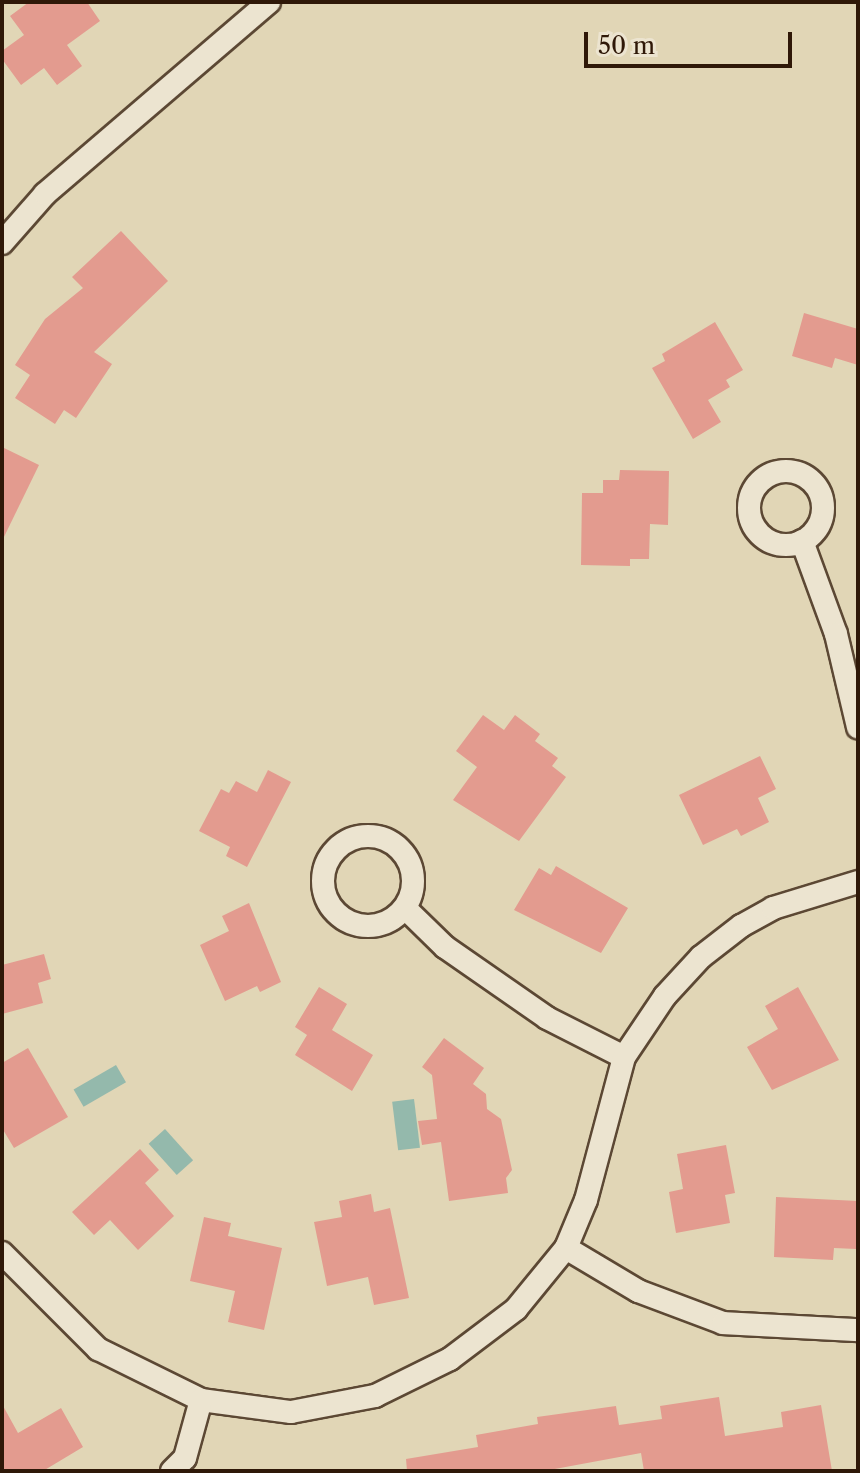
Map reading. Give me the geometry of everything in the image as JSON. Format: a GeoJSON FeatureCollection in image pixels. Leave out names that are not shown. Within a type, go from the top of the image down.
{"type":"FeatureCollection","features":[{"type":"Feature","properties":{"kind":"street"},"geometry":{"type":"LineString","coordinates":[[2,243],[45,194],[269,2]]}},
{"type":"Feature","properties":{"kind":"street"},"geometry":{"type":"LineString","coordinates":[[802,541],[836,634],[858,727]]}},
{"type":"Feature","properties":{"kind":"street"},"geometry":{"type":"LineString","coordinates":[[377,836],[402,851],[413,877],[405,908],[382,924],[367,926],[339,915],[329,903],[323,874],[336,848],[349,840],[377,836]]}},
{"type":"Feature","properties":{"kind":"street"},"geometry":{"type":"LineString","coordinates":[[2,1253],[98,1349],[201,1400],[291,1412],[375,1396],[450,1359],[516,1309],[566,1248],[586,1200],[624,1057],[665,996],[701,957],[741,926],[773,908],[858,882]]}},
{"type":"Feature","properties":{"kind":"street"},"geometry":{"type":"LineString","coordinates":[[405,908],[445,947],[547,1018],[624,1057]]}},
{"type":"Feature","properties":{"kind":"street"},"geometry":{"type":"LineString","coordinates":[[566,1248],[638,1291],[723,1323],[858,1330]]}},
{"type":"Feature","properties":{"kind":"street"},"geometry":{"type":"LineString","coordinates":[[172,1471],[185,1458],[201,1400]]}},
{"type":"Feature","properties":{"kind":"water"},"geometry":{"type":"Polygon","coordinates":[[[116,1065],[126,1082],[84,1107],[74,1090],[116,1065]]]}},
{"type":"Feature","properties":{"kind":"water"},"geometry":{"type":"Polygon","coordinates":[[[414,1099],[420,1148],[398,1150],[392,1102],[414,1099]]]}},
{"type":"Feature","properties":{"kind":"water"},"geometry":{"type":"Polygon","coordinates":[[[165,1129],[193,1160],[177,1175],[149,1144],[165,1129]]]}},
{"type":"Feature","properties":{"kind":"building"},"geometry":{"type":"Polygon","coordinates":[[[29,2],[87,2],[100,21],[67,45],[82,66],[57,85],[44,68],[21,85],[2,59],[2,51],[24,35],[10,16],[29,2]]]}},
{"type":"Feature","properties":{"kind":"building"},"geometry":{"type":"Polygon","coordinates":[[[121,231],[168,281],[94,352],[112,364],[76,418],[64,410],[55,424],[15,398],[30,375],[15,365],[45,319],[83,288],[72,277],[121,231]]]}},
{"type":"Feature","properties":{"kind":"building"},"geometry":{"type":"Polygon","coordinates":[[[804,313],[858,329],[858,365],[835,358],[832,368],[792,356],[804,313]]]}},
{"type":"Feature","properties":{"kind":"building"},"geometry":{"type":"Polygon","coordinates":[[[715,322],[743,370],[726,380],[730,387],[708,400],[721,422],[693,439],[652,368],[665,361],[662,354],[715,322]]]}},
{"type":"Feature","properties":{"kind":"building"},"geometry":{"type":"Polygon","coordinates":[[[2,447],[39,465],[2,541],[2,447]]]}},
{"type":"Feature","properties":{"kind":"building"},"geometry":{"type":"Polygon","coordinates":[[[620,470],[669,471],[668,525],[650,524],[649,559],[630,559],[630,566],[581,565],[582,493],[603,493],[603,480],[619,480],[620,470]]]}},
{"type":"Feature","properties":{"kind":"building"},"geometry":{"type":"Polygon","coordinates":[[[483,715],[504,730],[515,715],[540,734],[535,741],[558,758],[552,766],[566,777],[519,841],[453,800],[477,767],[456,751],[483,715]]]}},
{"type":"Feature","properties":{"kind":"building"},"geometry":{"type":"Polygon","coordinates":[[[760,756],[776,789],[758,798],[769,822],[741,836],[737,829],[703,845],[679,795],[760,756]]]}},
{"type":"Feature","properties":{"kind":"building"},"geometry":{"type":"Polygon","coordinates":[[[268,770],[291,782],[247,867],[226,856],[230,847],[199,831],[221,789],[229,793],[236,781],[257,792],[268,770]]]}},
{"type":"Feature","properties":{"kind":"building"},"geometry":{"type":"Polygon","coordinates":[[[556,866],[628,908],[601,953],[514,910],[539,868],[551,875],[556,866]]]}},
{"type":"Feature","properties":{"kind":"building"},"geometry":{"type":"Polygon","coordinates":[[[249,903],[281,982],[260,992],[257,986],[225,1001],[200,945],[229,931],[222,916],[249,903]]]}},
{"type":"Feature","properties":{"kind":"building"},"geometry":{"type":"Polygon","coordinates":[[[44,954],[51,979],[38,983],[43,1003],[2,1014],[2,965],[44,954]]]}},
{"type":"Feature","properties":{"kind":"building"},"geometry":{"type":"Polygon","coordinates":[[[319,987],[347,1004],[332,1030],[373,1055],[352,1091],[295,1055],[307,1035],[295,1027],[319,987]]]}},
{"type":"Feature","properties":{"kind":"building"},"geometry":{"type":"Polygon","coordinates":[[[798,987],[839,1060],[772,1090],[747,1047],[778,1029],[765,1006],[798,987]]]}},
{"type":"Feature","properties":{"kind":"building"},"geometry":{"type":"Polygon","coordinates":[[[444,1038],[484,1068],[473,1084],[486,1094],[487,1109],[501,1119],[512,1170],[506,1178],[508,1193],[449,1201],[441,1142],[422,1145],[418,1121],[437,1119],[432,1075],[422,1067],[444,1038]]]}},
{"type":"Feature","properties":{"kind":"building"},"geometry":{"type":"Polygon","coordinates":[[[28,1048],[68,1117],[14,1148],[2,1128],[2,1063],[28,1048]]]}},
{"type":"Feature","properties":{"kind":"building"},"geometry":{"type":"Polygon","coordinates":[[[726,1145],[735,1193],[725,1195],[730,1223],[676,1233],[669,1192],[683,1189],[677,1154],[726,1145]]]}},
{"type":"Feature","properties":{"kind":"building"},"geometry":{"type":"Polygon","coordinates":[[[140,1149],[159,1170],[145,1183],[174,1216],[138,1250],[110,1220],[94,1235],[72,1212],[140,1149]]]}},
{"type":"Feature","properties":{"kind":"building"},"geometry":{"type":"Polygon","coordinates":[[[371,1194],[374,1212],[390,1208],[409,1298],[374,1305],[368,1277],[327,1286],[314,1222],[342,1217],[339,1201],[371,1194]]]}},
{"type":"Feature","properties":{"kind":"building"},"geometry":{"type":"Polygon","coordinates":[[[776,1197],[858,1201],[856,1249],[834,1248],[833,1260],[774,1257],[776,1197]]]}},
{"type":"Feature","properties":{"kind":"building"},"geometry":{"type":"Polygon","coordinates":[[[204,1217],[231,1223],[228,1236],[282,1248],[264,1330],[228,1322],[235,1291],[190,1281],[204,1217]]]}},
{"type":"Feature","properties":{"kind":"building"},"geometry":{"type":"Polygon","coordinates":[[[719,1397],[725,1436],[783,1427],[781,1412],[821,1405],[832,1471],[644,1471],[641,1453],[544,1471],[407,1471],[406,1459],[478,1447],[476,1435],[538,1424],[537,1417],[616,1406],[619,1425],[662,1419],[660,1406],[719,1397]]]}},
{"type":"Feature","properties":{"kind":"building"},"geometry":{"type":"Polygon","coordinates":[[[2,1404],[18,1433],[61,1408],[83,1447],[43,1471],[2,1471],[2,1404]]]}}]}
